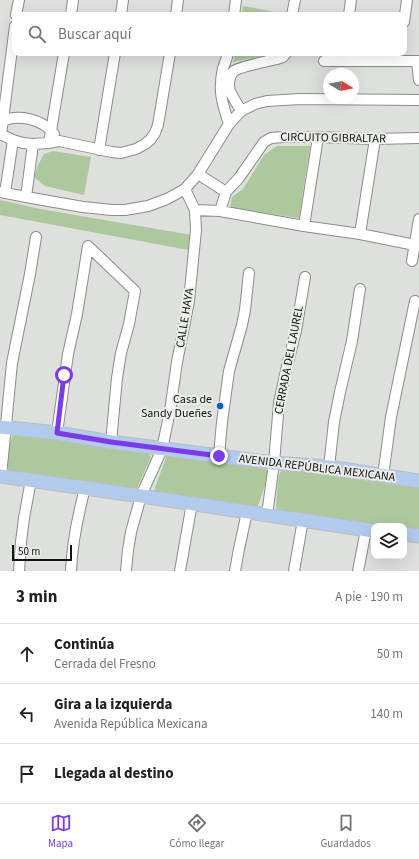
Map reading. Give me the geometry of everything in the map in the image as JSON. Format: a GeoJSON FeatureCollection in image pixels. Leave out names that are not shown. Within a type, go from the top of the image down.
{"type":"FeatureCollection","features":[{"type":"Feature","properties":{"kind":"main road","name":"AVENIDA REPÚBLICA MEXICANA"},"geometry":{"type":"LineString","coordinates":[[3,427],[57,433],[162,449],[328,468],[419,481]]}},
{"type":"Feature","properties":{"kind":"main road"},"geometry":{"type":"LineString","coordinates":[[0,476],[370,530]]}},
{"type":"Feature","properties":{"kind":"main road"},"geometry":{"type":"LineString","coordinates":[[407,534],[419,536]]}},
{"type":"Feature","properties":{"kind":"street"},"geometry":{"type":"LineString","coordinates":[[16,12],[18,0]]}},
{"type":"Feature","properties":{"kind":"street"},"geometry":{"type":"LineString","coordinates":[[71,12],[73,0]]}},
{"type":"Feature","properties":{"kind":"street"},"geometry":{"type":"LineString","coordinates":[[121,12],[123,0]]}},
{"type":"Feature","properties":{"kind":"street"},"geometry":{"type":"LineString","coordinates":[[176,12],[178,0]]}},
{"type":"Feature","properties":{"kind":"street"},"geometry":{"type":"LineString","coordinates":[[234,12],[236,0]]}},
{"type":"Feature","properties":{"kind":"street"},"geometry":{"type":"LineString","coordinates":[[293,12],[295,0]]}},
{"type":"Feature","properties":{"kind":"street"},"geometry":{"type":"LineString","coordinates":[[349,12],[351,0]]}},
{"type":"Feature","properties":{"kind":"street"},"geometry":{"type":"LineString","coordinates":[[405,12],[407,0]]}},
{"type":"Feature","properties":{"kind":"street"},"geometry":{"type":"LineString","coordinates":[[12,46],[0,135],[23,143],[33,144],[59,141],[99,150],[121,153],[136,149],[145,144],[150,140],[158,125],[170,56]]}},
{"type":"Feature","properties":{"kind":"street"},"geometry":{"type":"LineString","coordinates":[[48,143],[64,56]]}},
{"type":"Feature","properties":{"kind":"street"},"geometry":{"type":"LineString","coordinates":[[99,150],[115,56]]}},
{"type":"Feature","properties":{"kind":"street"},"geometry":{"type":"LineString","coordinates":[[227,56],[222,73],[220,90],[229,124]]}},
{"type":"Feature","properties":{"kind":"street"},"geometry":{"type":"LineString","coordinates":[[241,111],[230,90],[229,84],[233,72],[239,68],[284,56]]}},
{"type":"Feature","properties":{"kind":"street"},"geometry":{"type":"LineString","coordinates":[[324,61],[341,57],[399,57],[418,61],[419,80]]}},
{"type":"Feature","properties":{"kind":"street"},"geometry":{"type":"LineString","coordinates":[[13,140],[3,193],[83,207],[126,210],[148,206],[167,199],[185,189],[198,174],[229,124],[241,111],[255,104],[266,101],[280,100],[419,100]]}},
{"type":"Feature","properties":{"kind":"street"},"geometry":{"type":"LineString","coordinates":[[1,121],[12,118],[33,120],[43,124],[59,141]]}},
{"type":"Feature","properties":{"kind":"street"},"geometry":{"type":"LineString","coordinates":[[304,226],[318,137]]}},
{"type":"Feature","properties":{"kind":"street","name":"CIRCUITO GIBRALTAR"},"geometry":{"type":"LineString","coordinates":[[220,211],[226,192],[240,178],[264,142],[271,138],[419,138]]}},
{"type":"Feature","properties":{"kind":"street"},"geometry":{"type":"LineString","coordinates":[[360,234],[375,139]]}},
{"type":"Feature","properties":{"kind":"street"},"geometry":{"type":"LineString","coordinates":[[26,198],[33,144]]}},
{"type":"Feature","properties":{"kind":"street"},"geometry":{"type":"LineString","coordinates":[[198,174],[226,192]]}},
{"type":"Feature","properties":{"kind":"street","name":"CALLE HAYA"},"geometry":{"type":"LineString","coordinates":[[126,571],[131,532],[141,496],[162,449],[189,301],[196,230],[195,210],[185,189]]}},
{"type":"Feature","properties":{"kind":"street"},"geometry":{"type":"LineString","coordinates":[[195,210],[220,211],[360,234],[415,245]]}},
{"type":"Feature","properties":{"kind":"street"},"geometry":{"type":"LineString","coordinates":[[412,261],[419,219]]}},
{"type":"Feature","properties":{"kind":"street"},"geometry":{"type":"LineString","coordinates":[[0,476],[3,427],[12,364],[36,237]]}},
{"type":"Feature","properties":{"kind":"street"},"geometry":{"type":"LineString","coordinates":[[57,433],[68,354],[77,314],[88,246],[135,291],[129,324],[120,358],[111,442]]}},
{"type":"Feature","properties":{"kind":"street"},"geometry":{"type":"LineString","coordinates":[[219,456],[229,371],[242,325],[249,273]]}},
{"type":"Feature","properties":{"kind":"street","name":"CERRADA DEL LAUREL"},"geometry":{"type":"LineString","coordinates":[[267,515],[274,463],[279,403],[286,366],[296,331],[305,277]]}},
{"type":"Feature","properties":{"kind":"street"},"geometry":{"type":"LineString","coordinates":[[328,468],[334,422],[352,341],[360,289]]}},
{"type":"Feature","properties":{"kind":"street"},"geometry":{"type":"LineString","coordinates":[[383,476],[391,418],[415,301]]}},
{"type":"Feature","properties":{"kind":"street"},"geometry":{"type":"LineString","coordinates":[[19,571],[23,526],[31,480]]}},
{"type":"Feature","properties":{"kind":"street"},"geometry":{"type":"LineString","coordinates":[[71,571],[76,523],[85,488]]}},
{"type":"Feature","properties":{"kind":"street"},"geometry":{"type":"LineString","coordinates":[[180,571],[192,503]]}},
{"type":"Feature","properties":{"kind":"street"},"geometry":{"type":"LineString","coordinates":[[235,571],[247,512]]}},
{"type":"Feature","properties":{"kind":"street"},"geometry":{"type":"LineString","coordinates":[[294,571],[303,520]]}},
{"type":"Feature","properties":{"kind":"street"},"geometry":{"type":"LineString","coordinates":[[358,571],[370,530]]}},
{"type":"Feature","properties":{"kind":"green space"},"geometry":{"type":"Polygon","coordinates":[[[243,6],[274,12],[242,12],[243,6]]]}},
{"type":"Feature","properties":{"kind":"green space"},"geometry":{"type":"Polygon","coordinates":[[[234,56],[262,56],[233,62],[234,56]]]}},
{"type":"Feature","properties":{"kind":"green space"},"geometry":{"type":"Polygon","coordinates":[[[277,146],[310,146],[299,218],[230,208],[232,197],[243,189],[264,155],[277,146]]]}},
{"type":"Feature","properties":{"kind":"green space"},"geometry":{"type":"Polygon","coordinates":[[[53,151],[91,157],[84,195],[45,186],[34,177],[44,154],[53,151]]]}},
{"type":"Feature","properties":{"kind":"green space"},"geometry":{"type":"Polygon","coordinates":[[[0,200],[40,209],[198,236],[194,251],[0,215],[0,200]]]}},
{"type":"Feature","properties":{"kind":"green space"},"geometry":{"type":"Polygon","coordinates":[[[21,433],[145,451],[151,457],[137,488],[130,491],[9,472],[7,459],[10,443],[13,435],[21,433]]]}},
{"type":"Feature","properties":{"kind":"green space"},"geometry":{"type":"Polygon","coordinates":[[[167,455],[264,467],[267,471],[268,477],[257,508],[153,493],[167,455]]]}},
{"type":"Feature","properties":{"kind":"green space"},"geometry":{"type":"Polygon","coordinates":[[[285,469],[419,488],[419,531],[407,529],[407,523],[371,524],[280,512],[276,507],[279,476],[285,469]]]}},
{"type":"Feature","properties":{"kind":"place","name":"Casa de Sandy Dueñes"},"geometry":{"type":"Point","coordinates":[220,406]}},
{"type":"Feature","properties":{"kind":"route"},"geometry":{"type":"LineString","coordinates":[[64,375],[57,433],[111,442],[219,456]]}}]}
